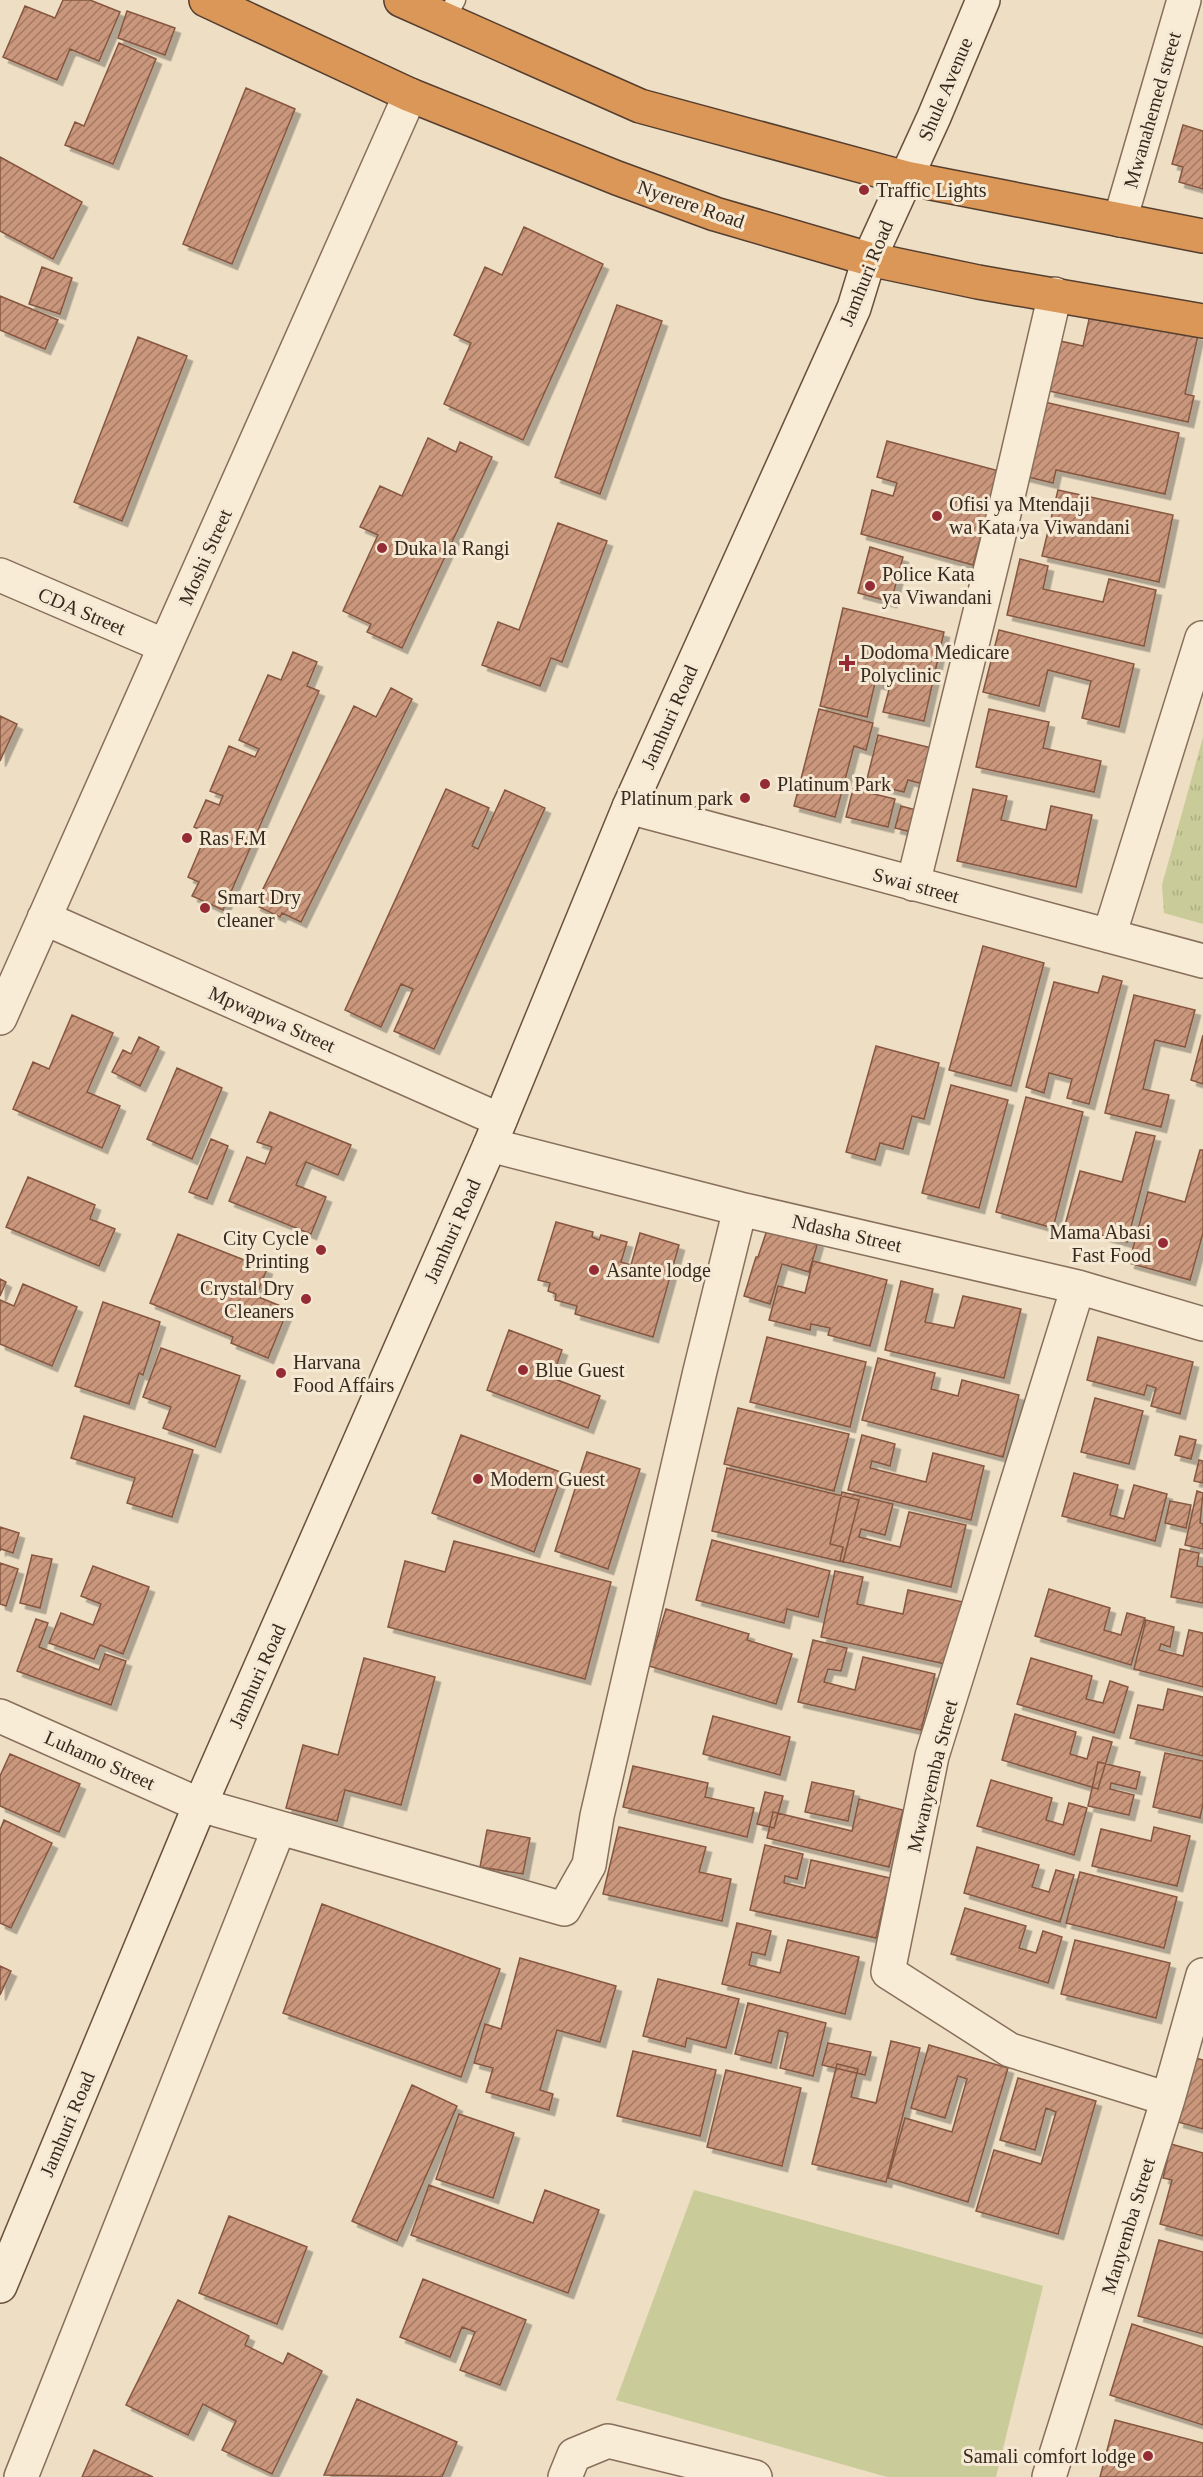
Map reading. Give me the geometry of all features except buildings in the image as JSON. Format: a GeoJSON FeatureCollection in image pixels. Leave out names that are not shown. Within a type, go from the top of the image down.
{"type":"FeatureCollection","features":[{"type":"Feature","properties":{"kind":"highway","name":"Nyerere Road"},"geometry":{"type":"LineString","coordinates":[[206,0],[410,95],[617,178],[715,214],[869,259],[978,282],[1203,321]]}},
{"type":"Feature","properties":{"kind":"highway"},"geometry":{"type":"LineString","coordinates":[[401,0],[451,10],[640,106],[906,178],[1203,236]]}},
{"type":"Feature","properties":{"kind":"street","name":"Shule Avenue"},"geometry":{"type":"LineString","coordinates":[[906,178],[983,0]]}},
{"type":"Feature","properties":{"kind":"street","name":"Mwanahemed street"},"geometry":{"type":"LineString","coordinates":[[1120,220],[1184,0]]}},
{"type":"Feature","properties":{"kind":"street","name":"Moshi Street"},"geometry":{"type":"LineString","coordinates":[[0,1018],[410,95]]}},
{"type":"Feature","properties":{"kind":"street","name":"Jamhuri Road"},"geometry":{"type":"LineString","coordinates":[[0,2286],[200,1805],[495,1132],[628,807],[854,308],[869,259],[906,178]]}},
{"type":"Feature","properties":{"kind":"street"},"geometry":{"type":"LineString","coordinates":[[913,884],[999,535],[1055,294]]}},
{"type":"Feature","properties":{"kind":"street","name":"CDA Street"},"geometry":{"type":"LineString","coordinates":[[0,575],[165,646]]}},
{"type":"Feature","properties":{"kind":"street"},"geometry":{"type":"LineString","coordinates":[[1109,936],[1203,636]]}},
{"type":"Feature","properties":{"kind":"street","name":"Swai street"},"geometry":{"type":"LineString","coordinates":[[628,807],[1203,961]]}},
{"type":"Feature","properties":{"kind":"street","name":"Mpwapwa Street"},"geometry":{"type":"LineString","coordinates":[[44,918],[495,1132]]}},
{"type":"Feature","properties":{"kind":"street","name":"Ndasha Street"},"geometry":{"type":"LineString","coordinates":[[495,1132],[740,1209],[1078,1287],[1203,1323]]}},
{"type":"Feature","properties":{"kind":"street","name":"Luhamo Street"},"geometry":{"type":"LineString","coordinates":[[0,1716],[200,1805],[564,1909],[589,1865],[597,1816],[740,1209]]}},
{"type":"Feature","properties":{"kind":"street","name":"Mwanyemba Street"},"geometry":{"type":"LineString","coordinates":[[1078,1287],[932,1756],[888,1972],[1010,2050],[1168,2099]]}},
{"type":"Feature","properties":{"kind":"street"},"geometry":{"type":"LineString","coordinates":[[21,2477],[279,1828]]}},
{"type":"Feature","properties":{"kind":"street","name":"Manyemba Street"},"geometry":{"type":"LineString","coordinates":[[1049,2477],[1168,2099],[1203,1975]]}},
{"type":"Feature","properties":{"kind":"street"},"geometry":{"type":"LineString","coordinates":[[565,2477],[574,2455],[608,2440],[755,2477]]}},
{"type":"Feature","properties":{"kind":"green space"},"geometry":{"type":"Polygon","coordinates":[[[1203,737],[1203,924],[1164,913],[1162,885],[1203,737]]]}},
{"type":"Feature","properties":{"kind":"green space"},"geometry":{"type":"Polygon","coordinates":[[[694,2190],[1043,2286],[996,2477],[887,2477],[616,2400],[694,2190]]]}},
{"type":"Feature","properties":{"kind":"place","name":"Traffic Lights"},"geometry":{"type":"Point","coordinates":[864,190]}},
{"type":"Feature","properties":{"kind":"place","name":"Ofisi ya Mtendaji wa Kata ya Viwandani"},"geometry":{"type":"Point","coordinates":[937,516]}},
{"type":"Feature","properties":{"kind":"place","name":"Duka la Rangi"},"geometry":{"type":"Point","coordinates":[382,548]}},
{"type":"Feature","properties":{"kind":"place","name":"Police Kata ya Viwandani"},"geometry":{"type":"Point","coordinates":[870,586]}},
{"type":"Feature","properties":{"kind":"place","name":"Dodoma Medicare Polyclinic"},"geometry":{"type":"Point","coordinates":[847,663]}},
{"type":"Feature","properties":{"kind":"place","name":"Platinum Park"},"geometry":{"type":"Point","coordinates":[765,784]}},
{"type":"Feature","properties":{"kind":"place","name":"Platinum park"},"geometry":{"type":"Point","coordinates":[745,798]}},
{"type":"Feature","properties":{"kind":"place","name":"Ras F.M"},"geometry":{"type":"Point","coordinates":[187,838]}},
{"type":"Feature","properties":{"kind":"place","name":"Smart Dry cleaner"},"geometry":{"type":"Point","coordinates":[205,908]}},
{"type":"Feature","properties":{"kind":"place","name":"Mama Abasi Fast Food"},"geometry":{"type":"Point","coordinates":[1163,1243]}},
{"type":"Feature","properties":{"kind":"place","name":"City Cycle Printing"},"geometry":{"type":"Point","coordinates":[321,1250]}},
{"type":"Feature","properties":{"kind":"place","name":"Asante lodge"},"geometry":{"type":"Point","coordinates":[594,1270]}},
{"type":"Feature","properties":{"kind":"place","name":"Crystal Dry Cleaners"},"geometry":{"type":"Point","coordinates":[306,1299]}},
{"type":"Feature","properties":{"kind":"place","name":"Blue Guest"},"geometry":{"type":"Point","coordinates":[523,1370]}},
{"type":"Feature","properties":{"kind":"place","name":"Harvana Food Affairs"},"geometry":{"type":"Point","coordinates":[281,1373]}},
{"type":"Feature","properties":{"kind":"place","name":"Modern Guest"},"geometry":{"type":"Point","coordinates":[478,1479]}},
{"type":"Feature","properties":{"kind":"place","name":"Samali comfort lodge"},"geometry":{"type":"Point","coordinates":[1148,2456]}}]}
